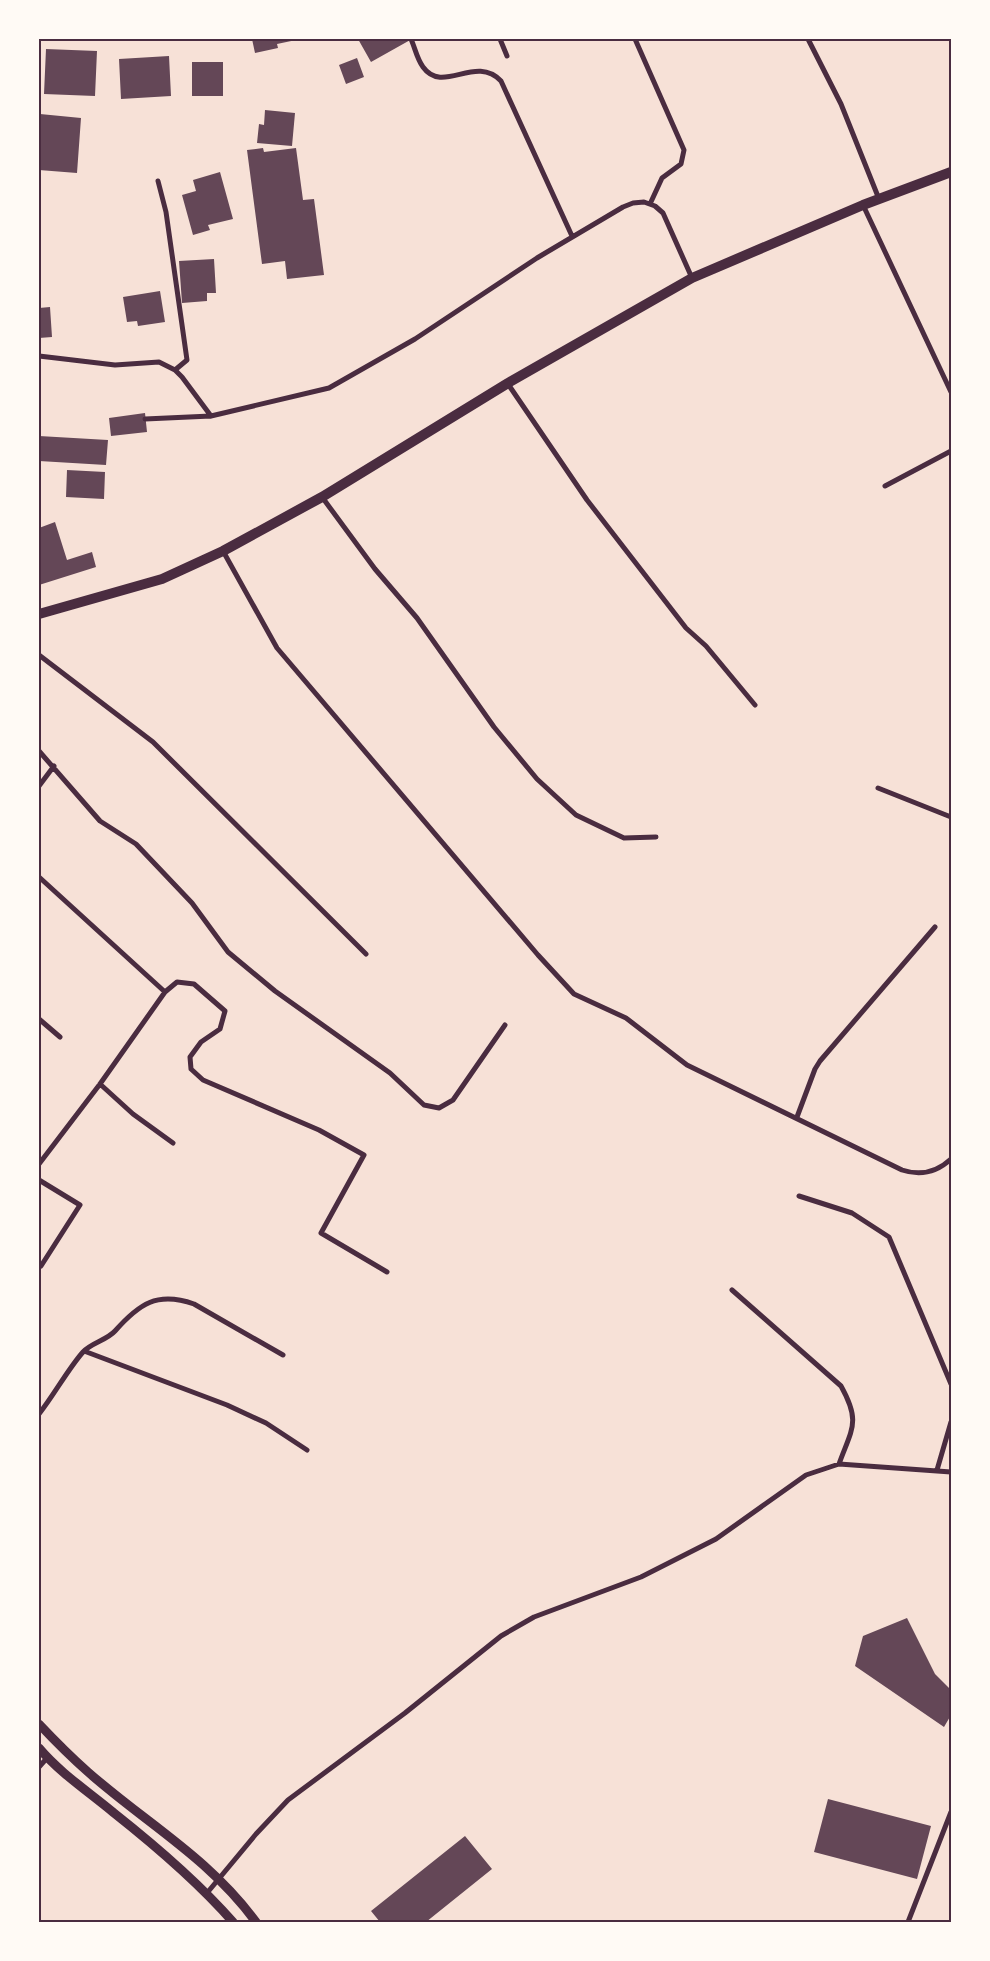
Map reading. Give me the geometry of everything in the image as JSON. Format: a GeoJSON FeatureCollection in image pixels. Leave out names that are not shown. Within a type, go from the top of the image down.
{"type":"FeatureCollection","features":[{"type":"Feature","properties":{"kind":"main road"},"geometry":{"type":"LineString","coordinates":[[39,614],[162,578],[223,551],[322,497],[508,383],[692,278],[863,205],[951,172]]}},
{"type":"Feature","properties":{"kind":"street"},"geometry":{"type":"LineString","coordinates":[[411,39],[422,66],[435,76],[448,77],[477,70],[488,72],[501,80],[572,236]]}},
{"type":"Feature","properties":{"kind":"street"},"geometry":{"type":"LineString","coordinates":[[500,39],[507,56]]}},
{"type":"Feature","properties":{"kind":"street"},"geometry":{"type":"LineString","coordinates":[[636,39],[684,150],[681,164],[662,178],[650,204]]}},
{"type":"Feature","properties":{"kind":"street"},"geometry":{"type":"LineString","coordinates":[[808,39],[841,104],[880,200]]}},
{"type":"Feature","properties":{"kind":"street"},"geometry":{"type":"LineString","coordinates":[[158,181],[166,212],[187,360],[175,370]]}},
{"type":"Feature","properties":{"kind":"street"},"geometry":{"type":"LineString","coordinates":[[146,419],[211,416],[328,388],[415,339],[572,236],[628,204],[639,202],[650,204],[659,209],[666,217],[692,278]]}},
{"type":"Feature","properties":{"kind":"street"},"geometry":{"type":"LineString","coordinates":[[863,205],[951,392]]}},
{"type":"Feature","properties":{"kind":"street"},"geometry":{"type":"LineString","coordinates":[[39,356],[115,365],[150,361],[159,362],[175,370],[211,416]]}},
{"type":"Feature","properties":{"kind":"street"},"geometry":{"type":"LineString","coordinates":[[508,383],[610,530],[686,628],[706,646],[756,706]]}},
{"type":"Feature","properties":{"kind":"street"},"geometry":{"type":"LineString","coordinates":[[885,486],[951,451]]}},
{"type":"Feature","properties":{"kind":"street"},"geometry":{"type":"LineString","coordinates":[[322,497],[375,569],[416,618],[494,727],[537,779],[576,814],[624,838],[656,837]]}},
{"type":"Feature","properties":{"kind":"street"},"geometry":{"type":"LineString","coordinates":[[223,551],[277,648],[566,986],[584,1000],[626,1018],[687,1065],[906,1171],[916,1173],[934,1170],[951,1159]]}},
{"type":"Feature","properties":{"kind":"street"},"geometry":{"type":"LineString","coordinates":[[39,655],[153,742],[366,954]]}},
{"type":"Feature","properties":{"kind":"street"},"geometry":{"type":"LineString","coordinates":[[39,751],[100,821],[136,844],[192,903],[228,952],[276,991],[390,1073],[424,1105],[439,1108],[450,1102],[505,1025]]}},
{"type":"Feature","properties":{"kind":"street"},"geometry":{"type":"LineString","coordinates":[[39,786],[54,766]]}},
{"type":"Feature","properties":{"kind":"street"},"geometry":{"type":"LineString","coordinates":[[878,788],[951,817]]}},
{"type":"Feature","properties":{"kind":"street"},"geometry":{"type":"LineString","coordinates":[[39,878],[165,992]]}},
{"type":"Feature","properties":{"kind":"street"},"geometry":{"type":"LineString","coordinates":[[797,1117],[820,1060],[934,927]]}},
{"type":"Feature","properties":{"kind":"street"},"geometry":{"type":"LineString","coordinates":[[39,1164],[100,1084],[165,992],[177,982],[194,984],[225,1011],[220,1029],[201,1042],[190,1057],[191,1069],[202,1080],[319,1130],[364,1155],[321,1233],[387,1272]]}},
{"type":"Feature","properties":{"kind":"street"},"geometry":{"type":"LineString","coordinates":[[39,1019],[60,1037]]}},
{"type":"Feature","properties":{"kind":"street"},"geometry":{"type":"LineString","coordinates":[[100,1084],[133,1114],[173,1143]]}},
{"type":"Feature","properties":{"kind":"street"},"geometry":{"type":"LineString","coordinates":[[39,1180],[80,1205],[41,1266]]}},
{"type":"Feature","properties":{"kind":"street"},"geometry":{"type":"LineString","coordinates":[[799,1196],[852,1213],[889,1237],[951,1384]]}},
{"type":"Feature","properties":{"kind":"street"},"geometry":{"type":"LineString","coordinates":[[732,1290],[841,1386],[851,1403],[854,1423],[839,1464]]}},
{"type":"Feature","properties":{"kind":"street"},"geometry":{"type":"LineString","coordinates":[[39,1414],[84,1351],[114,1332],[120,1322],[138,1308],[153,1301],[170,1299],[194,1304],[283,1355]]}},
{"type":"Feature","properties":{"kind":"street"},"geometry":{"type":"LineString","coordinates":[[84,1351],[227,1405],[266,1423],[307,1450]]}},
{"type":"Feature","properties":{"kind":"street"},"geometry":{"type":"LineString","coordinates":[[937,1470],[951,1422]]}},
{"type":"Feature","properties":{"kind":"street"},"geometry":{"type":"LineString","coordinates":[[207,1893],[221,1879],[256,1834],[288,1800],[405,1713],[501,1636],[534,1617],[641,1577],[716,1539],[806,1474],[839,1464],[951,1472]]}},
{"type":"Feature","properties":{"kind":"street"},"geometry":{"type":"LineString","coordinates":[[39,1724],[89,1773],[190,1851],[221,1879],[256,1922]]}},
{"type":"Feature","properties":{"kind":"street"},"geometry":{"type":"LineString","coordinates":[[39,1748],[47,1758],[163,1852],[207,1893],[233,1922]]}},
{"type":"Feature","properties":{"kind":"street"},"geometry":{"type":"LineString","coordinates":[[39,1767],[47,1758]]}},
{"type":"Feature","properties":{"kind":"street"},"geometry":{"type":"LineString","coordinates":[[908,1922],[951,1812]]}},
{"type":"Feature","properties":{"kind":"building"},"geometry":{"type":"Polygon","coordinates":[[[252,39],[296,40],[277,44],[278,48],[255,53],[252,39]]]}},
{"type":"Feature","properties":{"kind":"building"},"geometry":{"type":"Polygon","coordinates":[[[358,39],[412,39],[371,62],[358,39]]]}},
{"type":"Feature","properties":{"kind":"building"},"geometry":{"type":"Polygon","coordinates":[[[46,49],[97,51],[95,96],[44,94],[46,49]]]}},
{"type":"Feature","properties":{"kind":"building"},"geometry":{"type":"Polygon","coordinates":[[[169,56],[171,96],[121,99],[119,59],[169,56]]]}},
{"type":"Feature","properties":{"kind":"building"},"geometry":{"type":"Polygon","coordinates":[[[357,58],[364,77],[346,84],[339,65],[357,58]]]}},
{"type":"Feature","properties":{"kind":"building"},"geometry":{"type":"Polygon","coordinates":[[[192,62],[223,62],[223,96],[192,96],[192,62]]]}},
{"type":"Feature","properties":{"kind":"building"},"geometry":{"type":"Polygon","coordinates":[[[265,110],[295,113],[292,146],[257,143],[259,124],[264,125],[265,110]]]}},
{"type":"Feature","properties":{"kind":"building"},"geometry":{"type":"Polygon","coordinates":[[[40,114],[81,118],[77,173],[39,170],[40,114]]]}},
{"type":"Feature","properties":{"kind":"building"},"geometry":{"type":"Polygon","coordinates":[[[263,148],[264,152],[296,148],[303,200],[314,199],[324,275],[287,279],[285,261],[262,264],[247,150],[263,148]]]}},
{"type":"Feature","properties":{"kind":"building"},"geometry":{"type":"Polygon","coordinates":[[[220,172],[233,219],[208,225],[210,230],[193,235],[182,195],[196,191],[193,180],[220,172]]]}},
{"type":"Feature","properties":{"kind":"building"},"geometry":{"type":"Polygon","coordinates":[[[214,259],[216,293],[207,293],[207,301],[182,303],[179,261],[214,259]]]}},
{"type":"Feature","properties":{"kind":"building"},"geometry":{"type":"Polygon","coordinates":[[[160,291],[165,322],[138,326],[137,321],[127,322],[123,297],[160,291]]]}},
{"type":"Feature","properties":{"kind":"building"},"geometry":{"type":"Polygon","coordinates":[[[50,307],[52,337],[39,338],[39,308],[50,307]]]}},
{"type":"Feature","properties":{"kind":"building"},"geometry":{"type":"Polygon","coordinates":[[[145,413],[147,432],[111,436],[109,418],[145,413]]]}},
{"type":"Feature","properties":{"kind":"building"},"geometry":{"type":"Polygon","coordinates":[[[39,436],[108,440],[106,465],[39,461],[39,436]]]}},
{"type":"Feature","properties":{"kind":"building"},"geometry":{"type":"Polygon","coordinates":[[[67,470],[105,472],[104,499],[66,497],[67,470]]]}},
{"type":"Feature","properties":{"kind":"building"},"geometry":{"type":"Polygon","coordinates":[[[55,522],[67,560],[92,552],[96,567],[39,585],[39,528],[55,522]]]}},
{"type":"Feature","properties":{"kind":"building"},"geometry":{"type":"Polygon","coordinates":[[[907,1618],[935,1674],[951,1690],[951,1715],[944,1727],[855,1666],[863,1636],[907,1618]]]}},
{"type":"Feature","properties":{"kind":"building"},"geometry":{"type":"Polygon","coordinates":[[[828,1799],[931,1826],[917,1879],[814,1852],[828,1799]]]}},
{"type":"Feature","properties":{"kind":"building"},"geometry":{"type":"Polygon","coordinates":[[[465,1836],[492,1869],[426,1922],[380,1922],[371,1911],[465,1836]]]}}]}
